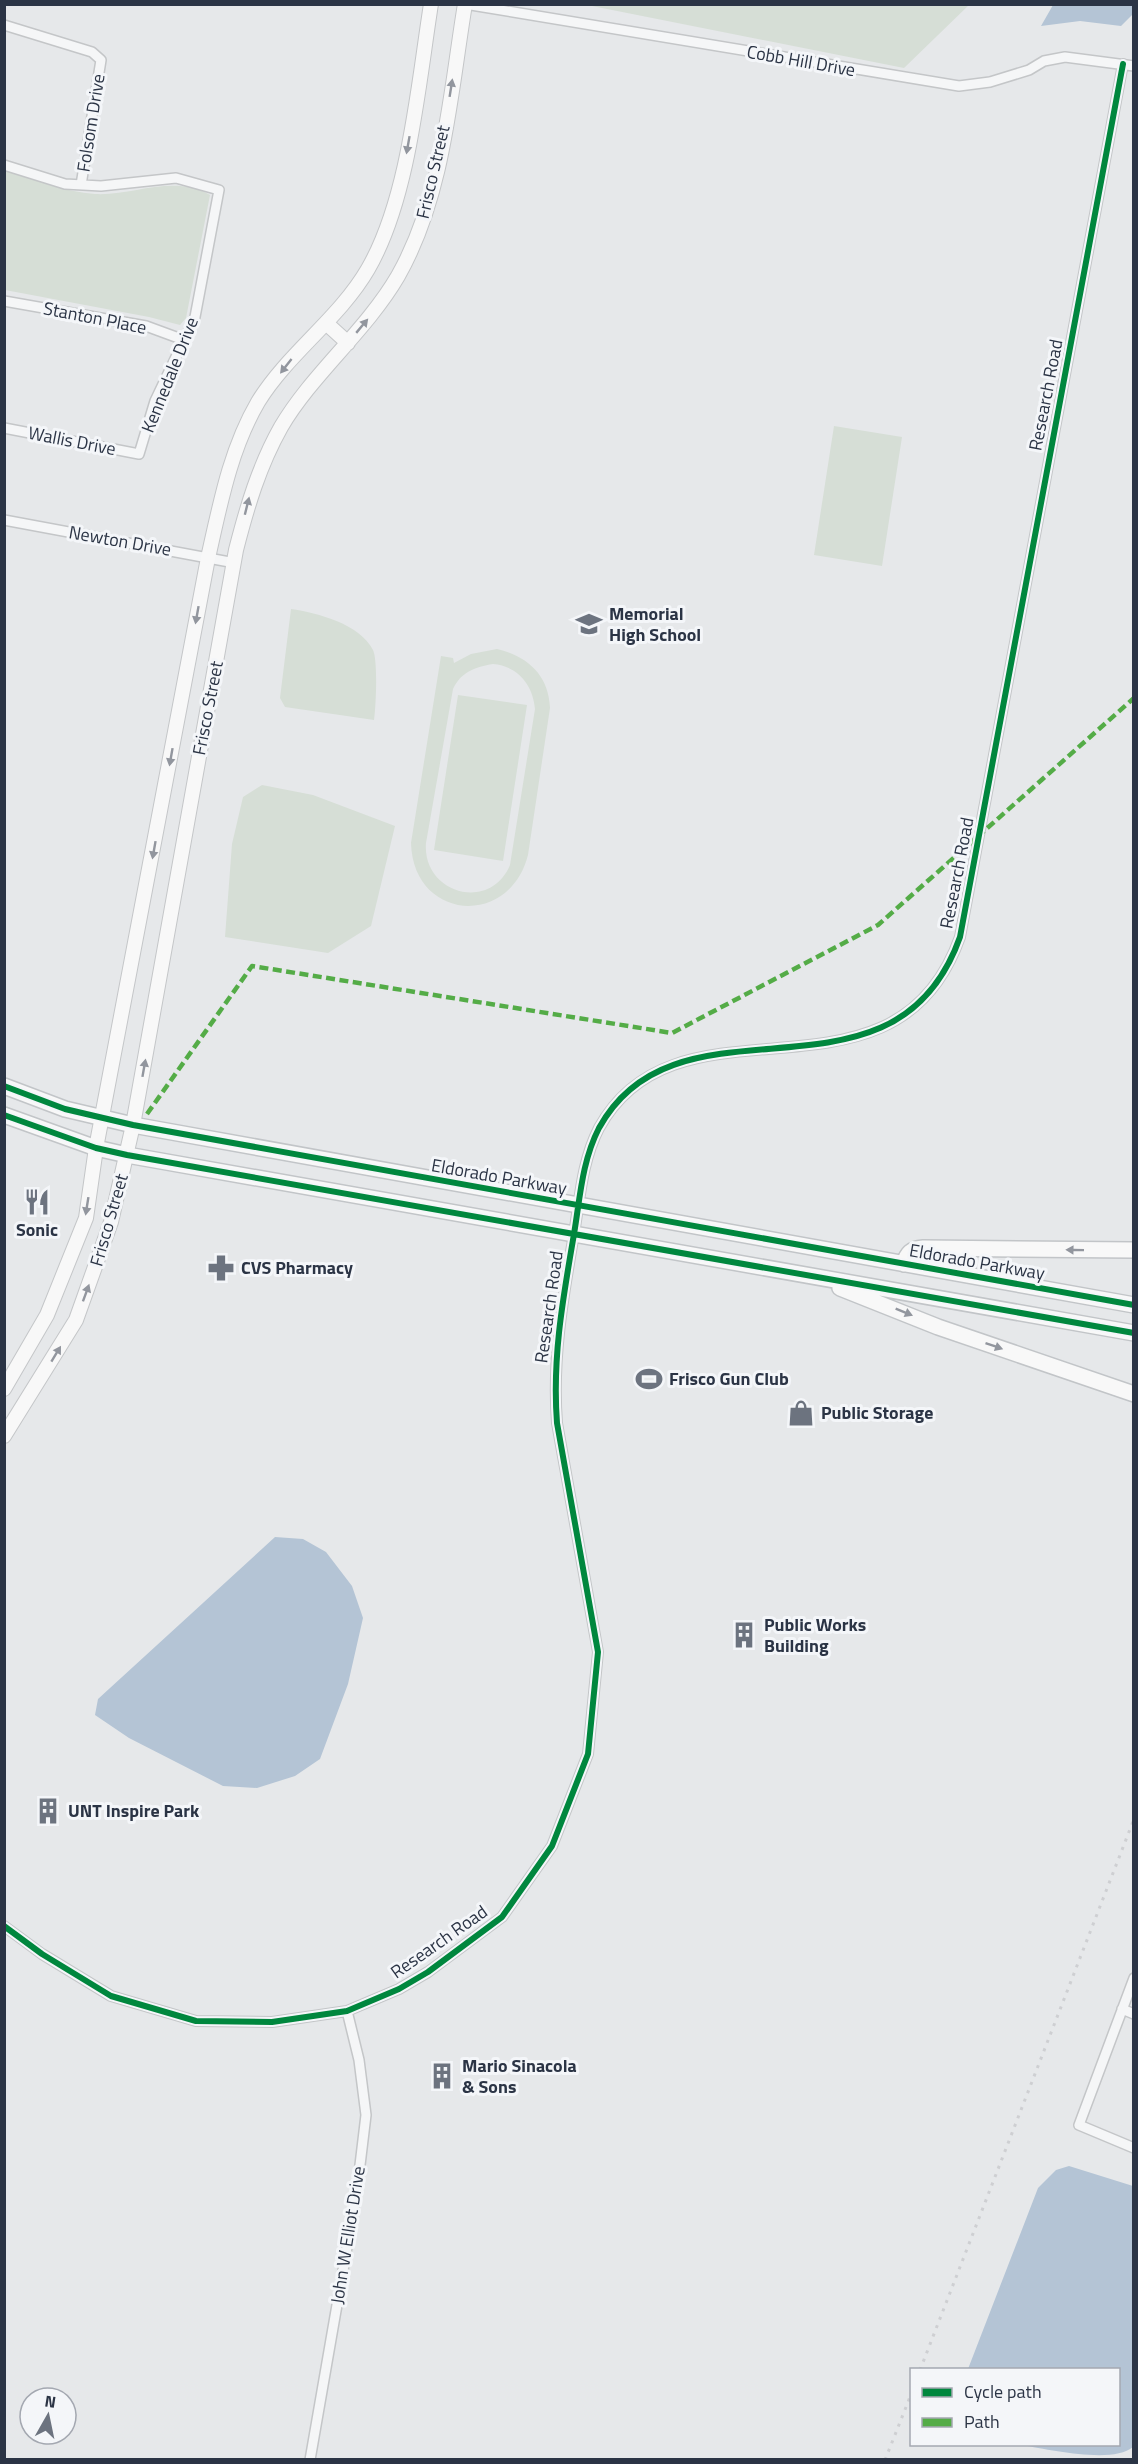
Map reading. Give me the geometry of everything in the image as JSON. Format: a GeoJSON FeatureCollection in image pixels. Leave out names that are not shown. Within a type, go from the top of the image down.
{"type":"FeatureCollection","features":[{"type":"Feature","properties":{"kind":"main road","name":"Eldorado Parkway"},"geometry":{"type":"LineString","coordinates":[[4,1086],[65,1109],[102,1119],[578,1207],[1134,1305]]}},
{"type":"Feature","properties":{"kind":"main road"},"geometry":{"type":"LineString","coordinates":[[4,1115],[96,1148],[127,1155],[1134,1333]]}},
{"type":"Feature","properties":{"kind":"main road"},"geometry":{"type":"LineString","coordinates":[[356,1194],[360,1167]]}},
{"type":"Feature","properties":{"kind":"main road"},"geometry":{"type":"LineString","coordinates":[[904,1264],[907,1255],[913,1249],[923,1248],[1134,1250]]}},
{"type":"Feature","properties":{"kind":"main road"},"geometry":{"type":"LineString","coordinates":[[800,1273],[938,1327],[1134,1394]]}},
{"type":"Feature","properties":{"kind":"street","name":"Frisco Street"},"geometry":{"type":"LineString","coordinates":[[4,1389],[47,1315],[86,1218],[96,1148],[208,558],[230,465],[258,402],[298,351],[326,323],[368,269],[390,218],[406,153],[431,4]]}},
{"type":"Feature","properties":{"kind":"street","name":"Frisco Street"},"geometry":{"type":"LineString","coordinates":[[4,1436],[76,1320],[111,1222],[134,1125],[191,797],[235,563],[251,491],[282,425],[380,305],[398,275],[419,231],[430,198],[440,154],[465,4]]}},
{"type":"Feature","properties":{"kind":"street","name":"Cobb Hill Drive"},"geometry":{"type":"LineString","coordinates":[[465,4],[959,86],[990,82],[1029,70],[1044,61],[1065,57],[1134,66]]}},
{"type":"Feature","properties":{"kind":"street","name":"Folsom Drive"},"geometry":{"type":"LineString","coordinates":[[4,25],[92,52],[101,60],[81,185]]}},
{"type":"Feature","properties":{"kind":"street","name":"Research Road"},"geometry":{"type":"LineString","coordinates":[[4,1926],[42,1954],[111,1996],[196,2021],[272,2022],[347,2010],[415,1981],[502,1917],[552,1846],[588,1754],[598,1652],[556,1423],[554,1387],[559,1312],[587,1158],[599,1129],[617,1103],[646,1078],[675,1064],[698,1057],[834,1043],[869,1034],[895,1021],[918,1004],[938,982],[952,957],[960,937],[1123,64]]}},
{"type":"Feature","properties":{"kind":"street"},"geometry":{"type":"LineString","coordinates":[[4,165],[65,184],[81,185]]}},
{"type":"Feature","properties":{"kind":"street","name":"Kennedale Drive"},"geometry":{"type":"LineString","coordinates":[[81,185],[101,186],[176,178],[219,190],[195,317],[156,401],[139,454]]}},
{"type":"Feature","properties":{"kind":"street","name":"Stanton Place"},"geometry":{"type":"LineString","coordinates":[[4,301],[146,326],[184,340]]}},
{"type":"Feature","properties":{"kind":"street"},"geometry":{"type":"LineString","coordinates":[[326,323],[348,343]]}},
{"type":"Feature","properties":{"kind":"street","name":"Wallis Drive"},"geometry":{"type":"LineString","coordinates":[[4,428],[139,454]]}},
{"type":"Feature","properties":{"kind":"street","name":"Newton Drive"},"geometry":{"type":"LineString","coordinates":[[4,520],[235,563]]}},
{"type":"Feature","properties":{"kind":"street"},"geometry":{"type":"LineString","coordinates":[[165,793],[191,797]]}},
{"type":"Feature","properties":{"kind":"street"},"geometry":{"type":"LineString","coordinates":[[1134,1978],[1079,2125],[1134,2148]]}},
{"type":"Feature","properties":{"kind":"street"},"geometry":{"type":"LineString","coordinates":[[1122,2009],[1134,2014]]}},
{"type":"Feature","properties":{"kind":"street","name":"John W Elliot Drive"},"geometry":{"type":"LineString","coordinates":[[310,2460],[357,2190],[366,2115],[359,2060],[347,2010]]}},
{"type":"Feature","properties":{"kind":"shaded area"},"geometry":{"type":"Polygon","coordinates":[[[969,4],[904,68],[587,5],[969,4]]]}},
{"type":"Feature","properties":{"kind":"shaded area"},"geometry":{"type":"Polygon","coordinates":[[[4,170],[84,193],[110,194],[153,187],[182,186],[210,195],[186,318],[180,325],[5,290],[4,170]]]}},
{"type":"Feature","properties":{"kind":"shaded area"},"geometry":{"type":"Polygon","coordinates":[[[834,426],[902,437],[882,566],[814,555],[834,426]]]}},
{"type":"Feature","properties":{"kind":"shaded area"},"geometry":{"type":"Polygon","coordinates":[[[291,609],[337,621],[367,641],[373,650],[376,664],[374,720],[285,707],[280,698],[291,609]]]}},
{"type":"Feature","properties":{"kind":"shaded area"},"geometry":{"type":"Polygon","coordinates":[[[497,649],[527,662],[546,686],[550,708],[528,855],[518,879],[502,895],[483,904],[463,906],[444,900],[427,888],[416,869],[411,843],[441,656],[453,658],[454,663],[471,654],[497,649]],[[493,664],[469,671],[460,678],[453,689],[426,843],[428,860],[435,874],[446,885],[459,891],[474,892],[488,889],[500,880],[510,865],[535,709],[531,692],[523,678],[510,668],[493,664]]]}},
{"type":"Feature","properties":{"kind":"shaded area"},"geometry":{"type":"Polygon","coordinates":[[[458,695],[527,705],[503,861],[434,850],[458,695]]]}},
{"type":"Feature","properties":{"kind":"shaded area"},"geometry":{"type":"Polygon","coordinates":[[[262,785],[313,795],[395,826],[371,926],[328,953],[225,937],[232,844],[243,797],[262,785]]]}},
{"type":"Feature","properties":{"kind":"water"},"geometry":{"type":"Polygon","coordinates":[[[1053,5],[1133,5],[1133,14],[1121,26],[1080,21],[1041,26],[1053,5]]]}},
{"type":"Feature","properties":{"kind":"water"},"geometry":{"type":"Polygon","coordinates":[[[275,1537],[303,1539],[326,1552],[352,1586],[363,1618],[348,1684],[320,1759],[295,1776],[257,1788],[223,1786],[129,1738],[95,1715],[98,1699],[275,1537]]]}},
{"type":"Feature","properties":{"kind":"water"},"geometry":{"type":"Polygon","coordinates":[[[1069,2166],[1133,2186],[1133,2447],[1111,2455],[1081,2454],[1028,2446],[1120,2446],[1120,2368],[968,2368],[1038,2188],[1056,2170],[1069,2166]]]}},
{"type":"Feature","properties":{"kind":"railway"},"geometry":{"type":"LineString","coordinates":[[921,2368],[1134,1819]]}},
{"type":"Feature","properties":{"kind":"railway"},"geometry":{"type":"LineString","coordinates":[[885,2460],[910,2397]]}},
{"type":"Feature","properties":{"kind":"marked path"},"geometry":{"type":"LineString","coordinates":[[147,1114],[252,966],[672,1033],[878,925],[1134,698]]}},
{"type":"Feature","properties":{"kind":"cycle path"},"geometry":{"type":"LineString","coordinates":[[4,1926],[42,1954],[111,1996],[196,2021],[272,2022],[347,2011],[399,1989],[428,1972],[502,1917],[552,1846],[588,1754],[598,1652],[557,1423],[556,1399],[557,1352],[562,1305],[582,1180],[589,1153],[599,1128],[635,1086],[680,1063],[731,1052],[838,1041],[887,1025],[929,993],[960,937],[1123,64]]}},
{"type":"Feature","properties":{"kind":"cycle path"},"geometry":{"type":"LineString","coordinates":[[4,1086],[65,1109],[133,1125],[1134,1305]]}},
{"type":"Feature","properties":{"kind":"cycle path"},"geometry":{"type":"LineString","coordinates":[[4,1115],[96,1148],[127,1155],[1134,1333]]}},
{"type":"Feature","properties":{"kind":"place","name":"Memorial High School"},"geometry":{"type":"Point","coordinates":[589,624]}},
{"type":"Feature","properties":{"kind":"place","name":"Sonic"},"geometry":{"type":"Point","coordinates":[37,1202]}},
{"type":"Feature","properties":{"kind":"place","name":"CVS Pharmacy"},"geometry":{"type":"Point","coordinates":[221,1268]}},
{"type":"Feature","properties":{"kind":"place","name":"Frisco Gun Club"},"geometry":{"type":"Point","coordinates":[649,1379]}},
{"type":"Feature","properties":{"kind":"place","name":"Public Storage"},"geometry":{"type":"Point","coordinates":[801,1413]}},
{"type":"Feature","properties":{"kind":"place","name":"Public Works Building"},"geometry":{"type":"Point","coordinates":[744,1635]}},
{"type":"Feature","properties":{"kind":"place","name":"UNT Inspire Park"},"geometry":{"type":"Point","coordinates":[48,1811]}},
{"type":"Feature","properties":{"kind":"place","name":"Mario Sinacola & Sons"},"geometry":{"type":"Point","coordinates":[442,2076]}}]}
